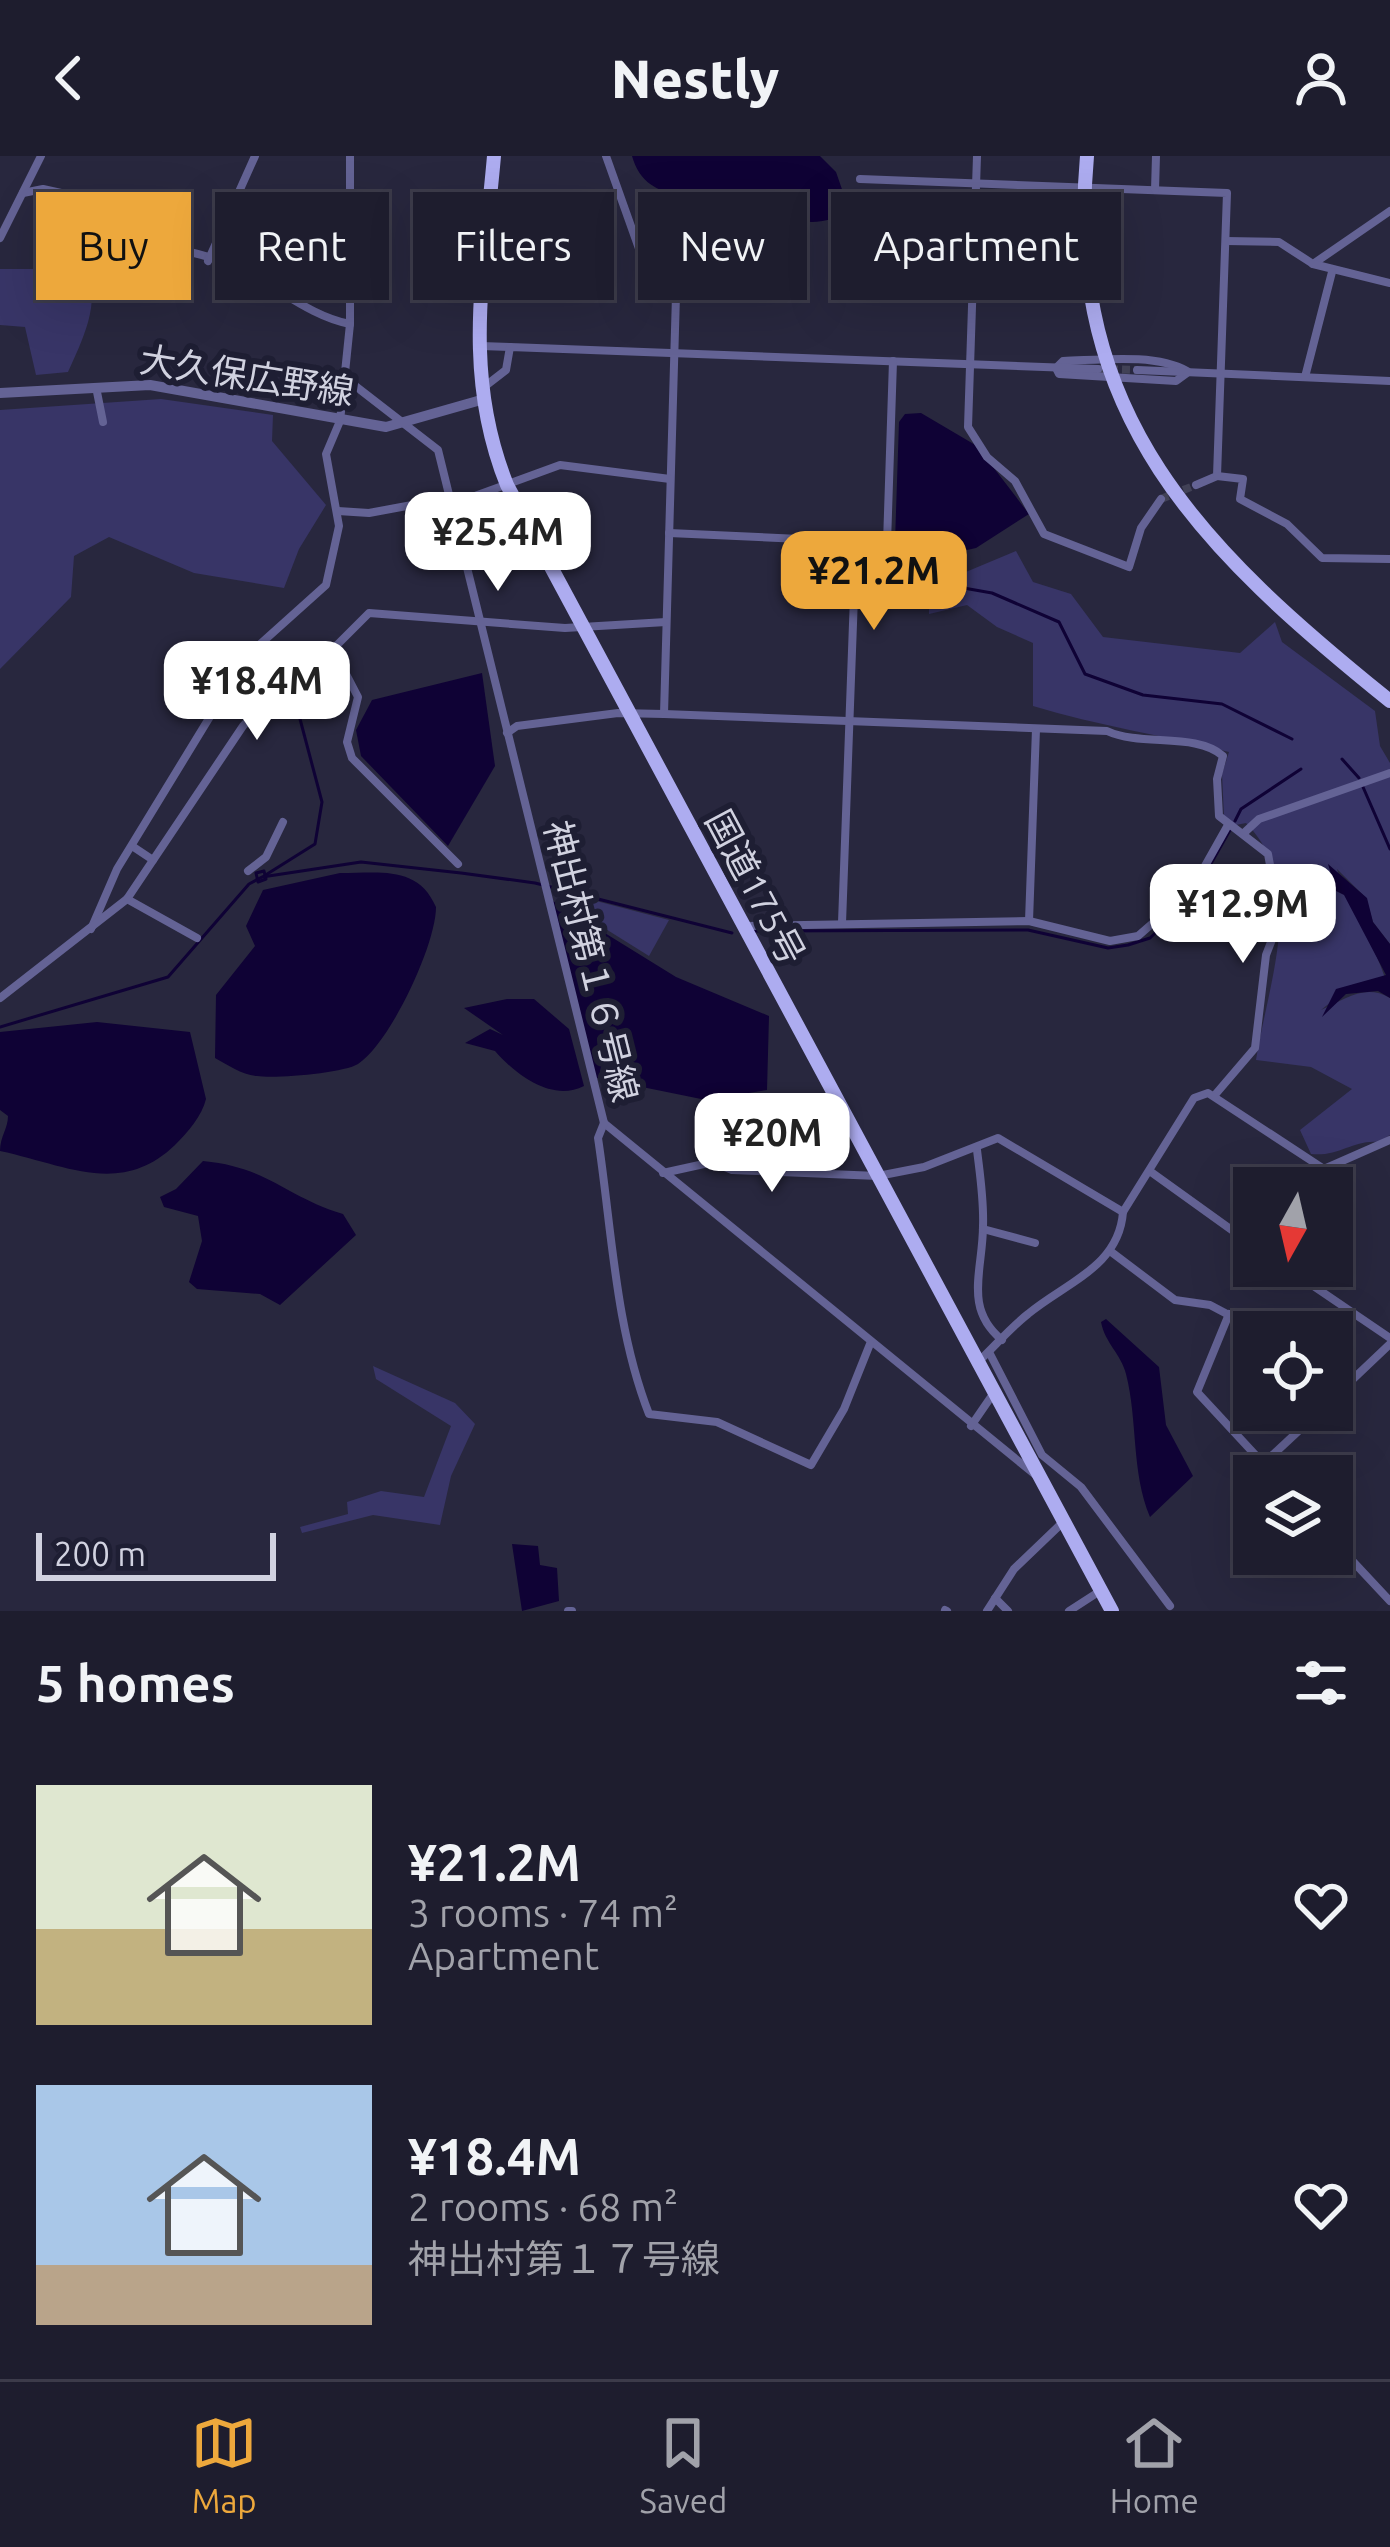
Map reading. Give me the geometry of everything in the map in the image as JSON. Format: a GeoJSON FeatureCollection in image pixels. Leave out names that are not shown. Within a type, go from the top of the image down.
{"type":"FeatureCollection","features":[{"type":"Feature","properties":{"kind":"highway","name":"国道175号"},"geometry":{"type":"LineString","coordinates":[[494,156],[477,346],[480,394],[507,485],[878,1176],[983,1357],[994,1393],[1112,1611]]}},
{"type":"Feature","properties":{"kind":"highway"},"geometry":{"type":"LineString","coordinates":[[1087,156],[1087,271],[1103,364],[1153,464],[1208,539],[1299,628],[1390,701]]}},
{"type":"Feature","properties":{"kind":"street"},"geometry":{"type":"LineString","coordinates":[[0,238],[41,156]]}},
{"type":"Feature","properties":{"kind":"street"},"geometry":{"type":"LineString","coordinates":[[208,261],[255,156]]}},
{"type":"Feature","properties":{"kind":"street"},"geometry":{"type":"LineString","coordinates":[[91,928],[132,846],[248,656],[326,585],[338,512],[326,454],[340,421],[350,324],[350,156]]}},
{"type":"Feature","properties":{"kind":"street"},"geometry":{"type":"LineString","coordinates":[[606,156],[642,257],[677,260],[664,714]]}},
{"type":"Feature","properties":{"kind":"street"},"geometry":{"type":"LineString","coordinates":[[977,156],[968,427],[987,457],[1015,481],[1044,534],[1129,567],[1141,528],[1161,499]]}},
{"type":"Feature","properties":{"kind":"street"},"geometry":{"type":"LineString","coordinates":[[1154,190],[1156,156]]}},
{"type":"Feature","properties":{"kind":"street"},"geometry":{"type":"LineString","coordinates":[[860,179],[1227,194],[1216,476]]}},
{"type":"Feature","properties":{"kind":"street"},"geometry":{"type":"LineString","coordinates":[[23,193],[43,189],[79,197],[100,244],[144,242],[242,269],[333,321],[350,324]]}},
{"type":"Feature","properties":{"kind":"street"},"geometry":{"type":"LineString","coordinates":[[1313,264],[1390,212]]}},
{"type":"Feature","properties":{"kind":"street"},"geometry":{"type":"LineString","coordinates":[[1226,242],[1279,242],[1332,272],[1390,283]]}},
{"type":"Feature","properties":{"kind":"street"},"geometry":{"type":"LineString","coordinates":[[1305,377],[1332,272]]}},
{"type":"Feature","properties":{"kind":"street"},"geometry":{"type":"LineString","coordinates":[[477,346],[1056,368],[1063,361],[1176,365],[1189,372]]}},
{"type":"Feature","properties":{"kind":"street"},"geometry":{"type":"LineString","coordinates":[[480,394],[506,370],[510,347]]}},
{"type":"Feature","properties":{"kind":"street"},"geometry":{"type":"LineString","coordinates":[[669,533],[887,543],[892,361]]}},
{"type":"Feature","properties":{"kind":"street"},"geometry":{"type":"LineString","coordinates":[[1056,368],[1059,374],[1175,381],[1189,372]]}},
{"type":"Feature","properties":{"kind":"street"},"geometry":{"type":"LineString","coordinates":[[1137,370],[1390,381]]}},
{"type":"Feature","properties":{"kind":"street","name":"神出村第１６号線"},"geometry":{"type":"LineString","coordinates":[[345,378],[438,450],[604,1123],[1028,1474],[1040,1478]]}},
{"type":"Feature","properties":{"kind":"street"},"geometry":{"type":"LineString","coordinates":[[96,386],[103,422]]}},
{"type":"Feature","properties":{"kind":"street","name":"大久保広野線"},"geometry":{"type":"LineString","coordinates":[[0,393],[96,386],[207,393],[386,427],[480,394]]}},
{"type":"Feature","properties":{"kind":"street"},"geometry":{"type":"LineString","coordinates":[[338,512],[455,504],[560,465],[670,479]]}},
{"type":"Feature","properties":{"kind":"street"},"geometry":{"type":"LineString","coordinates":[[1196,485],[1216,476],[1243,478],[1240,499],[1287,524],[1322,558],[1390,560]]}},
{"type":"Feature","properties":{"kind":"street"},"geometry":{"type":"LineString","coordinates":[[842,923],[856,542]]}},
{"type":"Feature","properties":{"kind":"street"},"geometry":{"type":"LineString","coordinates":[[0,998],[127,899],[243,726],[280,686],[334,649],[369,614],[580,625],[666,622]]}},
{"type":"Feature","properties":{"kind":"street"},"geometry":{"type":"LineString","coordinates":[[334,649],[358,697],[347,742],[352,758],[458,864]]}},
{"type":"Feature","properties":{"kind":"street"},"geometry":{"type":"LineString","coordinates":[[507,733],[518,726],[664,714],[1107,731],[1131,742],[1172,741],[1216,749],[1223,756],[1216,779],[1220,816],[1268,854],[1280,919],[1267,956],[1252,1058],[1214,1096]]}},
{"type":"Feature","properties":{"kind":"street"},"geometry":{"type":"LineString","coordinates":[[1029,921],[1036,729]]}},
{"type":"Feature","properties":{"kind":"street"},"geometry":{"type":"LineString","coordinates":[[1244,832],[1259,819],[1390,773]]}},
{"type":"Feature","properties":{"kind":"street"},"geometry":{"type":"LineString","coordinates":[[248,872],[266,857],[283,822]]}},
{"type":"Feature","properties":{"kind":"street"},"geometry":{"type":"LineString","coordinates":[[743,926],[1029,921],[1110,941],[1138,936],[1192,889],[1228,825]]}},
{"type":"Feature","properties":{"kind":"street"},"geometry":{"type":"LineString","coordinates":[[132,846],[153,860]]}},
{"type":"Feature","properties":{"kind":"street"},"geometry":{"type":"LineString","coordinates":[[127,899],[197,938]]}},
{"type":"Feature","properties":{"kind":"street"},"geometry":{"type":"LineString","coordinates":[[1170,1606],[1081,1487],[1042,1455],[983,1357],[1024,1317],[1102,1263],[1123,1212],[1194,1098],[1214,1096],[1324,1169],[1390,1140]]}},
{"type":"Feature","properties":{"kind":"street"},"geometry":{"type":"LineString","coordinates":[[604,1123],[598,1138],[618,1287],[637,1384],[649,1414],[717,1422],[811,1465],[844,1409],[870,1344]]}},
{"type":"Feature","properties":{"kind":"street"},"geometry":{"type":"LineString","coordinates":[[663,1173],[712,1162],[732,1170],[878,1176],[977,1150],[988,1141],[1008,1140],[1123,1212]]}},
{"type":"Feature","properties":{"kind":"street"},"geometry":{"type":"LineString","coordinates":[[977,1150],[983,1229],[976,1303],[983,1324],[1002,1340]]}},
{"type":"Feature","properties":{"kind":"street"},"geometry":{"type":"LineString","coordinates":[[1150,1172],[1233,1231]]}},
{"type":"Feature","properties":{"kind":"street"},"geometry":{"type":"LineString","coordinates":[[983,1229],[1035,1243]]}},
{"type":"Feature","properties":{"kind":"street"},"geometry":{"type":"LineString","coordinates":[[1110,1251],[1175,1300],[1233,1316]]}},
{"type":"Feature","properties":{"kind":"street"},"geometry":{"type":"LineString","coordinates":[[1314,1287],[1390,1341],[1353,1379]]}},
{"type":"Feature","properties":{"kind":"street"},"geometry":{"type":"LineString","coordinates":[[1229,1314],[1197,1392],[1256,1455]]}},
{"type":"Feature","properties":{"kind":"street"},"geometry":{"type":"LineString","coordinates":[[971,1426],[994,1393]]}},
{"type":"Feature","properties":{"kind":"street"},"geometry":{"type":"LineString","coordinates":[[1273,1455],[1298,1431]]}},
{"type":"Feature","properties":{"kind":"street"},"geometry":{"type":"LineString","coordinates":[[987,1611],[1014,1569],[1064,1521]]}},
{"type":"Feature","properties":{"kind":"street"},"geometry":{"type":"LineString","coordinates":[[1353,1561],[1390,1601]]}},
{"type":"Feature","properties":{"kind":"street"},"geometry":{"type":"LineString","coordinates":[[1069,1611],[1101,1590]]}},
{"type":"Feature","properties":{"kind":"street"},"geometry":{"type":"LineString","coordinates":[[995,1598],[1007,1611]]}},
{"type":"Feature","properties":{"kind":"shaded area"},"geometry":{"type":"Polygon","coordinates":[[[632,156],[820,156],[836,172],[843,192],[831,192],[831,219],[807,222],[807,192],[668,192],[640,173],[632,156]]]}},
{"type":"Feature","properties":{"kind":"shaded area"},"geometry":{"type":"Polygon","coordinates":[[[0,269],[36,269],[36,300],[92,300],[84,335],[68,372],[36,375],[25,327],[0,325],[0,269]]]}},
{"type":"Feature","properties":{"kind":"shaded area"},"geometry":{"type":"Polygon","coordinates":[[[161,399],[273,415],[272,441],[326,505],[299,549],[284,588],[194,573],[109,537],[74,556],[71,597],[0,669],[0,410],[161,399]]]}},
{"type":"Feature","properties":{"kind":"shaded area"},"geometry":{"type":"Polygon","coordinates":[[[921,413],[977,446],[1029,514],[976,548],[940,556],[938,561],[895,542],[899,422],[905,414],[921,413]]]}},
{"type":"Feature","properties":{"kind":"shaded area"},"geometry":{"type":"Polygon","coordinates":[[[1016,551],[1033,582],[1071,594],[1103,637],[1240,653],[1275,622],[1282,642],[1375,711],[1380,746],[1390,763],[1390,944],[1373,922],[1366,898],[1337,869],[1385,978],[1352,985],[1321,1010],[1363,993],[1390,998],[1390,1135],[1379,1142],[1311,1154],[1300,1130],[1352,1089],[1311,1067],[1256,1060],[1279,936],[1280,905],[1265,848],[1246,823],[1236,825],[1224,816],[1222,774],[1229,752],[1033,706],[1033,643],[997,627],[967,605],[929,614],[929,575],[961,574],[1016,551]]]}},
{"type":"Feature","properties":{"kind":"shaded area"},"geometry":{"type":"Polygon","coordinates":[[[482,673],[495,766],[448,846],[361,756],[356,730],[372,700],[482,673]]]}},
{"type":"Feature","properties":{"kind":"shaded area"},"geometry":{"type":"Polygon","coordinates":[[[1328,864],[1367,898],[1373,922],[1390,944],[1390,998],[1378,991],[1346,994],[1322,1017],[1336,989],[1386,975],[1344,895],[1336,891],[1328,864]]]}},
{"type":"Feature","properties":{"kind":"shaded area"},"geometry":{"type":"Polygon","coordinates":[[[340,873],[408,878],[428,893],[436,907],[420,968],[384,1036],[358,1064],[325,1073],[257,1076],[215,1058],[216,995],[255,946],[246,926],[263,890],[340,873]]]}},
{"type":"Feature","properties":{"kind":"shaded area"},"geometry":{"type":"Polygon","coordinates":[[[558,891],[669,920],[649,956],[561,901],[558,891]]]}},
{"type":"Feature","properties":{"kind":"shaded area"},"geometry":{"type":"Polygon","coordinates":[[[553,901],[676,977],[769,1016],[767,1090],[706,1100],[593,1077],[553,901]]]}},
{"type":"Feature","properties":{"kind":"shaded area"},"geometry":{"type":"Polygon","coordinates":[[[534,999],[569,1029],[584,1086],[559,1091],[546,1088],[523,1076],[495,1051],[465,1043],[490,1029],[503,1035],[464,1008],[534,999]]]}},
{"type":"Feature","properties":{"kind":"shaded area"},"geometry":{"type":"Polygon","coordinates":[[[97,1022],[190,1032],[206,1099],[194,1123],[155,1161],[134,1170],[92,1173],[0,1151],[8,1116],[0,1110],[0,1032],[97,1022]]]}},
{"type":"Feature","properties":{"kind":"shaded area"},"geometry":{"type":"Polygon","coordinates":[[[203,1161],[244,1169],[343,1214],[356,1235],[280,1305],[260,1294],[197,1289],[189,1282],[202,1241],[198,1216],[164,1207],[160,1197],[176,1189],[203,1161]]]}},
{"type":"Feature","properties":{"kind":"shaded area"},"geometry":{"type":"Polygon","coordinates":[[[1106,1319],[1159,1367],[1166,1425],[1193,1476],[1150,1517],[1140,1482],[1126,1374],[1103,1329],[1101,1322],[1106,1319]]]}},
{"type":"Feature","properties":{"kind":"shaded area"},"geometry":{"type":"Polygon","coordinates":[[[373,1366],[455,1403],[475,1424],[451,1476],[440,1525],[373,1515],[302,1533],[300,1527],[348,1514],[347,1502],[381,1491],[424,1497],[451,1426],[376,1379],[373,1366]]]}},
{"type":"Feature","properties":{"kind":"shaded area"},"geometry":{"type":"Polygon","coordinates":[[[512,1544],[538,1546],[540,1565],[557,1568],[559,1601],[522,1611],[512,1544]]]}},
{"type":"Feature","properties":{"kind":"waterway"},"geometry":{"type":"LineString","coordinates":[[937,561],[941,584],[992,593],[1059,622],[1085,674],[1143,695],[1222,704],[1292,739]]}},
{"type":"Feature","properties":{"kind":"waterway"},"geometry":{"type":"LineString","coordinates":[[264,876],[315,844],[322,802],[291,685]]}},
{"type":"Feature","properties":{"kind":"waterway"},"geometry":{"type":"LineString","coordinates":[[1342,759],[1359,778]]}},
{"type":"Feature","properties":{"kind":"waterway"},"geometry":{"type":"LineString","coordinates":[[1235,821],[1241,809],[1301,769]]}},
{"type":"Feature","properties":{"kind":"waterway"},"geometry":{"type":"LineString","coordinates":[[1363,787],[1390,849]]}},
{"type":"Feature","properties":{"kind":"waterway"},"geometry":{"type":"LineString","coordinates":[[753,931],[1028,930],[1108,948],[1128,945],[1150,938],[1191,899],[1230,830]]}},
{"type":"Feature","properties":{"kind":"waterway"},"geometry":{"type":"LineString","coordinates":[[0,1027],[168,977],[249,884],[262,877],[361,862],[535,883],[732,933]]}},
{"type":"Feature","properties":{"kind":"waterway"},"geometry":{"type":"LineString","coordinates":[[264,871],[266,879],[258,882],[256,873],[264,871]]}},
{"type":"Feature","properties":{"kind":"tunnel"},"geometry":{"type":"LineString","coordinates":[[1098,369],[1137,370]]}},
{"type":"Feature","properties":{"kind":"tunnel"},"geometry":{"type":"LineString","coordinates":[[1161,499],[1196,485]]}}]}
